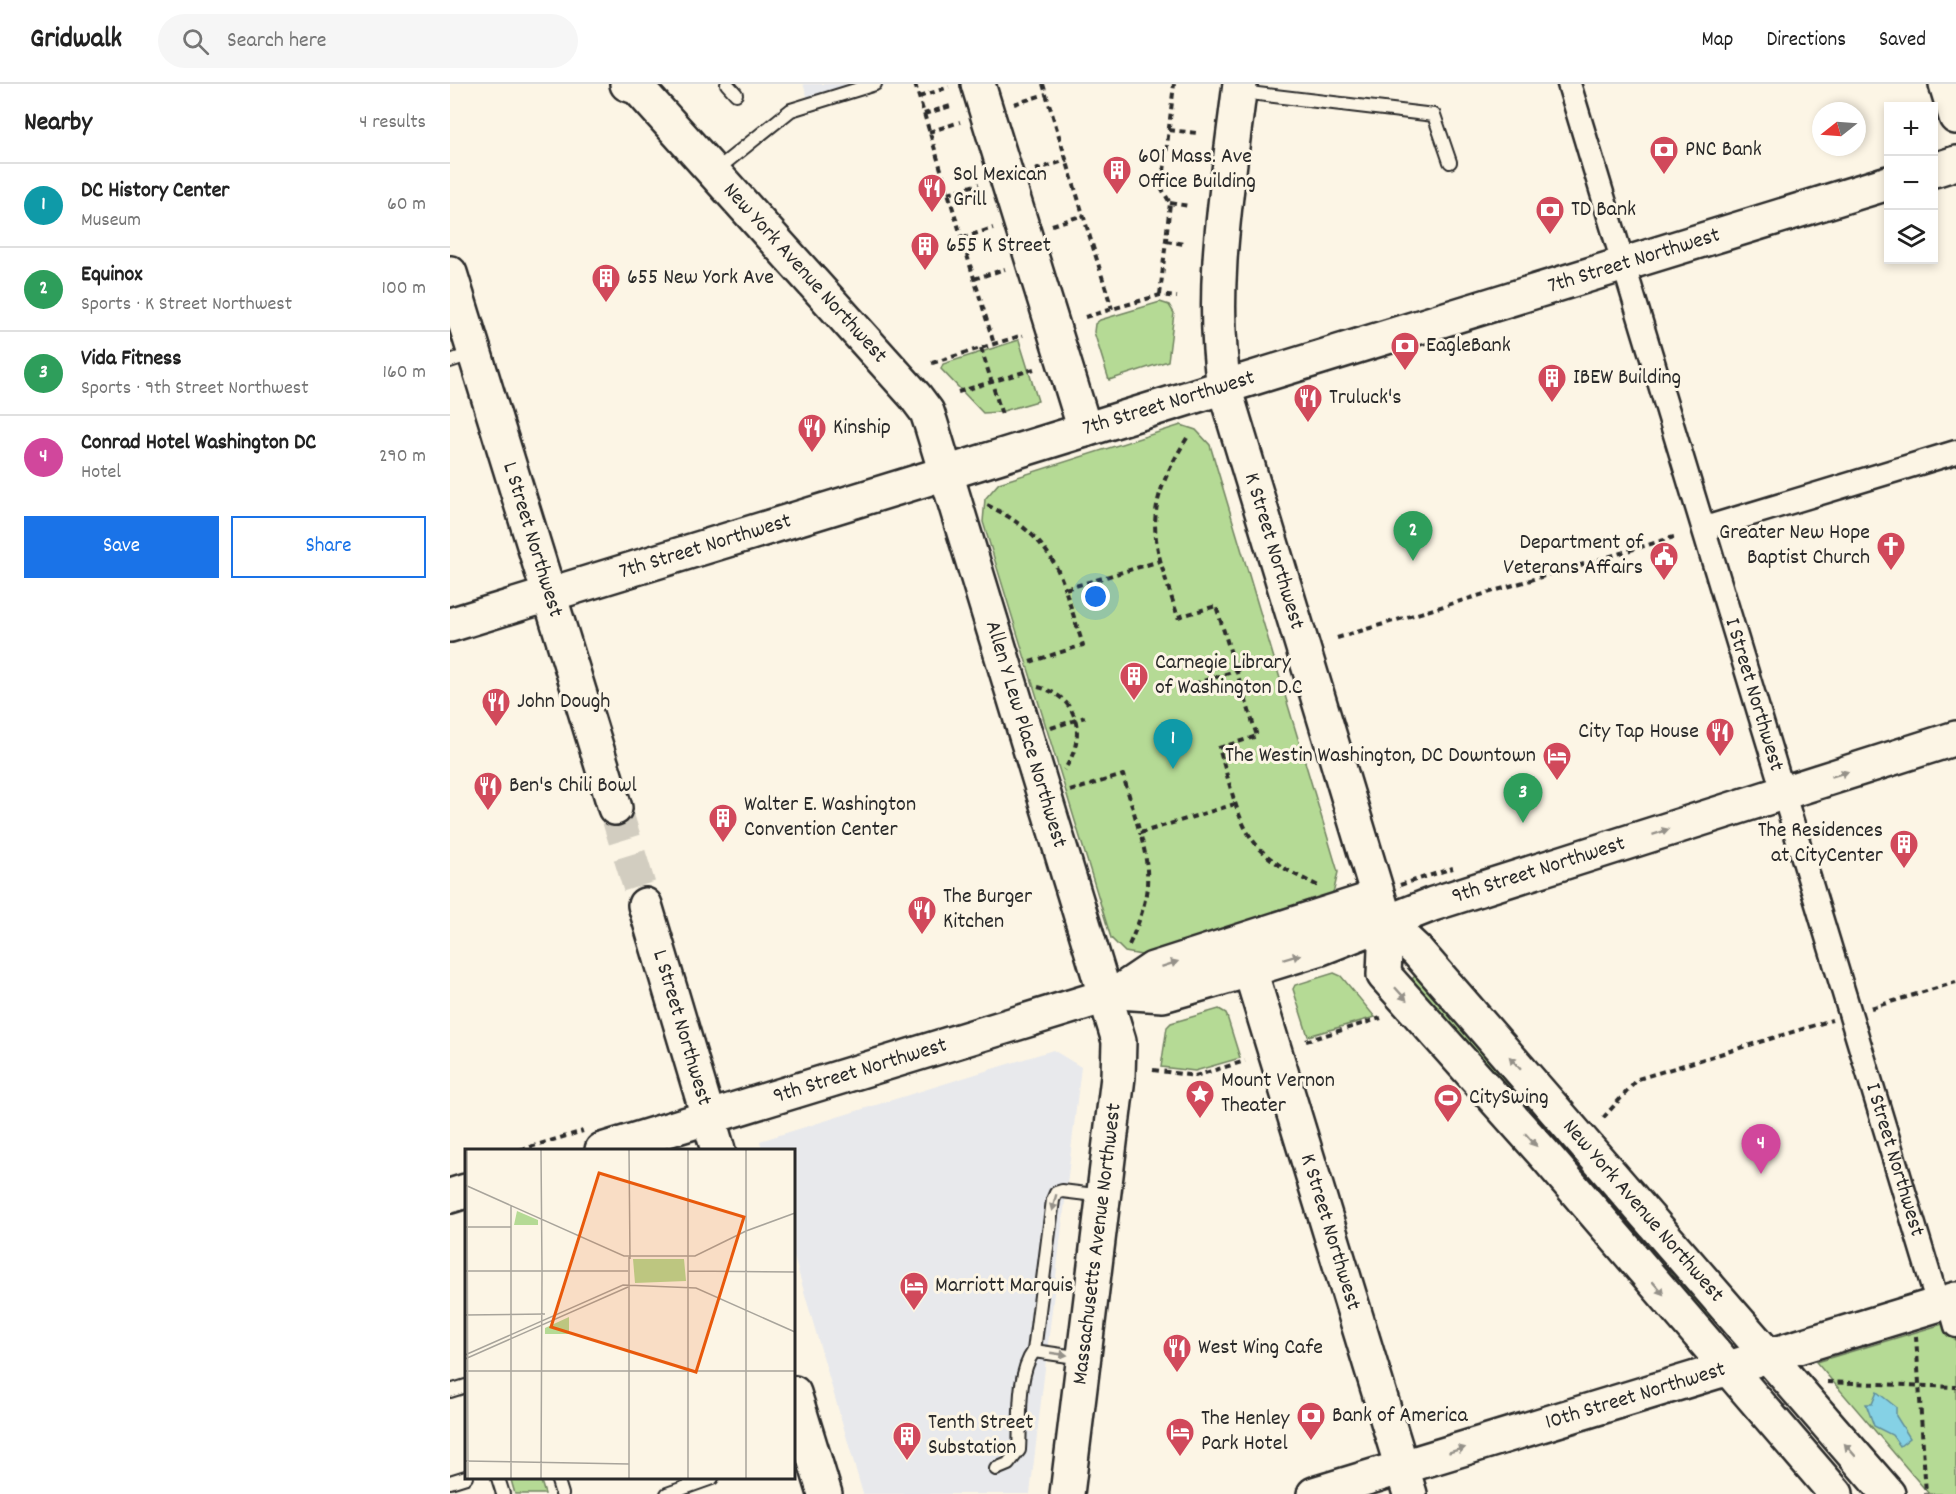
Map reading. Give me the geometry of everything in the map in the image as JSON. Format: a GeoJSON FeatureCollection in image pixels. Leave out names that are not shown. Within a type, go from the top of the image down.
{"type":"FeatureCollection","features":[{"type":"Feature","properties":{"kind":"main road"},"geometry":{"type":"LineString","coordinates":[[1946,84],[1956,117]]}},
{"type":"Feature","properties":{"kind":"main road","name":"New York Avenue Northwest"},"geometry":{"type":"LineString","coordinates":[[634,86],[915,396],[927,411],[946,472]]}},
{"type":"Feature","properties":{"kind":"main road"},"geometry":{"type":"LineString","coordinates":[[1224,387],[1218,344],[1217,287],[1240,88]]}},
{"type":"Feature","properties":{"kind":"main road"},"geometry":{"type":"LineString","coordinates":[[960,92],[1085,430]]}},
{"type":"Feature","properties":{"kind":"main road"},"geometry":{"type":"LineString","coordinates":[[1938,169],[1956,163]]}},
{"type":"Feature","properties":{"kind":"main road","name":"7th Street Northwest"},"geometry":{"type":"LineString","coordinates":[[450,625],[1884,184]]}},
{"type":"Feature","properties":{"kind":"main road","name":"L Street Northwest"},"geometry":{"type":"LineString","coordinates":[[450,273],[463,357],[550,594],[615,808]]}},
{"type":"Feature","properties":{"kind":"main road","name":"K Street Northwest"},"geometry":{"type":"LineString","coordinates":[[1224,387],[1382,909]]}},
{"type":"Feature","properties":{"kind":"main road","name":"Allen Y Lew Place Northwest"},"geometry":{"type":"LineString","coordinates":[[946,472],[1113,994]]}},
{"type":"Feature","properties":{"kind":"main road","name":"9th Street Northwest"},"geometry":{"type":"LineString","coordinates":[[605,1149],[1113,994],[1153,969],[1382,909],[1956,738]]}},
{"type":"Feature","properties":{"kind":"main road","name":"L Street Northwest"},"geometry":{"type":"LineString","coordinates":[[645,905],[718,1149]]}},
{"type":"Feature","properties":{"kind":"main road","name":"New York Avenue Northwest"},"geometry":{"type":"LineString","coordinates":[[1382,909],[1888,1494]]}},
{"type":"Feature","properties":{"kind":"main road","name":"New York Avenue Northwest"},"geometry":{"type":"LineString","coordinates":[[1382,909],[1384,975],[1545,1155],[1827,1487]]}},
{"type":"Feature","properties":{"kind":"main road","name":"9th Street Northwest"},"geometry":{"type":"LineString","coordinates":[[1113,994],[1163,995],[1321,948],[1382,909]]}},
{"type":"Feature","properties":{"kind":"main road","name":"K Street Northwest"},"geometry":{"type":"LineString","coordinates":[[1250,970],[1406,1481]]}},
{"type":"Feature","properties":{"kind":"main road","name":"Massachusetts Avenue Northwest"},"geometry":{"type":"LineString","coordinates":[[1067,1494],[1120,1051],[1113,994]]}},
{"type":"Feature","properties":{"kind":"main road"},"geometry":{"type":"LineString","coordinates":[[450,1196],[465,1191]]}},
{"type":"Feature","properties":{"kind":"main road","name":"10th Street Northwest"},"geometry":{"type":"LineString","coordinates":[[1314,1494],[1406,1481],[1726,1367],[1950,1307]]}},
{"type":"Feature","properties":{"kind":"main road"},"geometry":{"type":"LineString","coordinates":[[795,1398],[806,1447],[825,1494]]}},
{"type":"Feature","properties":{"kind":"street","name":"I Street Northwest"},"geometry":{"type":"LineString","coordinates":[[1569,84],[1784,791],[1950,1307]]}},
{"type":"Feature","properties":{"kind":"street"},"geometry":{"type":"LineString","coordinates":[[1705,528],[1956,452]]}},
{"type":"Feature","properties":{"kind":"lane"},"geometry":{"type":"LineString","coordinates":[[727,84],[736,94]]}},
{"type":"Feature","properties":{"kind":"lane"},"geometry":{"type":"LineString","coordinates":[[713,172],[791,110],[874,84]]}},
{"type":"Feature","properties":{"kind":"lane"},"geometry":{"type":"LineString","coordinates":[[1240,88],[1434,114],[1450,162]]}},
{"type":"Feature","properties":{"kind":"lane"},"geometry":{"type":"LineString","coordinates":[[996,1469],[1008,1464],[1019,1450],[1017,1428],[1027,1360],[1034,1351],[1053,1200],[1056,1193],[1062,1191],[1104,1197]]}},
{"type":"Feature","properties":{"kind":"lane"},"geometry":{"type":"LineString","coordinates":[[1034,1351],[1083,1358]]}},
{"type":"Feature","properties":{"kind":"lane"},"geometry":{"type":"LineString","coordinates":[[450,1391],[465,1386]]}},
{"type":"Feature","properties":{"kind":"lane"},"geometry":{"type":"LineString","coordinates":[[450,1482],[465,1477]]}},
{"type":"Feature","properties":{"kind":"lane"},"geometry":{"type":"LineString","coordinates":[[498,1479],[503,1494]]}},
{"type":"Feature","properties":{"kind":"lane"},"geometry":{"type":"LineString","coordinates":[[557,1479],[562,1494]]}},
{"type":"Feature","properties":{"kind":"lane"},"geometry":{"type":"LineString","coordinates":[[667,1494],[709,1479]]}},
{"type":"Feature","properties":{"kind":"path"},"geometry":{"type":"LineString","coordinates":[[915,84],[994,344]]}},
{"type":"Feature","properties":{"kind":"path"},"geometry":{"type":"LineString","coordinates":[[1043,84],[1112,309]]}},
{"type":"Feature","properties":{"kind":"path"},"geometry":{"type":"LineString","coordinates":[[1160,295],[1170,203],[1162,189],[1174,84]]}},
{"type":"Feature","properties":{"kind":"path"},"geometry":{"type":"LineString","coordinates":[[918,97],[960,92]]}},
{"type":"Feature","properties":{"kind":"path"},"geometry":{"type":"LineString","coordinates":[[924,114],[960,92]]}},
{"type":"Feature","properties":{"kind":"path"},"geometry":{"type":"LineString","coordinates":[[1014,104],[1046,94]]}},
{"type":"Feature","properties":{"kind":"path"},"geometry":{"type":"LineString","coordinates":[[929,132],[960,123]]}},
{"type":"Feature","properties":{"kind":"path"},"geometry":{"type":"LineString","coordinates":[[1169,130],[1197,133]]}},
{"type":"Feature","properties":{"kind":"path"},"geometry":{"type":"LineString","coordinates":[[1035,170],[1067,160]]}},
{"type":"Feature","properties":{"kind":"path"},"geometry":{"type":"LineString","coordinates":[[948,193],[979,184]]}},
{"type":"Feature","properties":{"kind":"path"},"geometry":{"type":"LineString","coordinates":[[1170,203],[1188,206]]}},
{"type":"Feature","properties":{"kind":"path"},"geometry":{"type":"LineString","coordinates":[[1052,225],[1084,215]]}},
{"type":"Feature","properties":{"kind":"path"},"geometry":{"type":"LineString","coordinates":[[962,238],[993,228]]}},
{"type":"Feature","properties":{"kind":"path"},"geometry":{"type":"LineString","coordinates":[[1166,241],[1184,244]]}},
{"type":"Feature","properties":{"kind":"path"},"geometry":{"type":"LineString","coordinates":[[974,279],[1005,269]]}},
{"type":"Feature","properties":{"kind":"path"},"geometry":{"type":"LineString","coordinates":[[1085,317],[1160,295],[1177,297]]}},
{"type":"Feature","properties":{"kind":"path"},"geometry":{"type":"LineString","coordinates":[[932,363],[1023,335]]}},
{"type":"Feature","properties":{"kind":"path"},"geometry":{"type":"LineString","coordinates":[[981,348],[1002,415]]}},
{"type":"Feature","properties":{"kind":"path"},"geometry":{"type":"LineString","coordinates":[[958,392],[1034,369]]}},
{"type":"Feature","properties":{"kind":"path"},"geometry":{"type":"LineString","coordinates":[[1187,438],[1166,476],[1155,514],[1155,537],[1160,561],[1178,617],[1216,606],[1257,736],[1219,748],[1235,804],[1246,832],[1263,855],[1287,872],[1325,889]]}},
{"type":"Feature","properties":{"kind":"path"},"geometry":{"type":"LineString","coordinates":[[987,505],[1019,524],[1038,540],[1052,558],[1083,645],[1030,662]]}},
{"type":"Feature","properties":{"kind":"path"},"geometry":{"type":"LineString","coordinates":[[1337,638],[1674,537]]}},
{"type":"Feature","properties":{"kind":"path"},"geometry":{"type":"LineString","coordinates":[[1065,590],[1160,561]]}},
{"type":"Feature","properties":{"kind":"path"},"geometry":{"type":"LineString","coordinates":[[1184,687],[1264,662]]}},
{"type":"Feature","properties":{"kind":"path"},"geometry":{"type":"LineString","coordinates":[[1038,687],[1060,696],[1076,720],[1076,749],[1064,771]]}},
{"type":"Feature","properties":{"kind":"path"},"geometry":{"type":"LineString","coordinates":[[1056,726],[1085,717]]}},
{"type":"Feature","properties":{"kind":"path"},"geometry":{"type":"LineString","coordinates":[[1070,791],[1123,775],[1148,868],[1148,889],[1143,912],[1129,945]]}},
{"type":"Feature","properties":{"kind":"path"},"geometry":{"type":"LineString","coordinates":[[1140,833],[1235,804]]}},
{"type":"Feature","properties":{"kind":"path"},"geometry":{"type":"LineString","coordinates":[[1862,1011],[1956,982]]}},
{"type":"Feature","properties":{"kind":"path"},"geometry":{"type":"LineString","coordinates":[[1603,1118],[1638,1079],[1842,1017]]}},
{"type":"Feature","properties":{"kind":"path"},"geometry":{"type":"LineString","coordinates":[[1306,1041],[1381,1018]]}},
{"type":"Feature","properties":{"kind":"path"},"geometry":{"type":"LineString","coordinates":[[1153,1070],[1195,1076],[1245,1061]]}},
{"type":"Feature","properties":{"kind":"path"},"geometry":{"type":"LineString","coordinates":[[1915,1332],[1926,1494]]}},
{"type":"Feature","properties":{"kind":"path"},"geometry":{"type":"LineString","coordinates":[[1827,1382],[1956,1387]]}},
{"type":"Feature","properties":{"kind":"shaded area"},"geometry":{"type":"Polygon","coordinates":[[[803,84],[892,84],[811,107],[803,84]]]}},
{"type":"Feature","properties":{"kind":"shaded area","name":"Marriott Marquis"},"geometry":{"type":"Polygon","coordinates":[[[1053,1050],[1081,1067],[1030,1494],[863,1494],[795,1260],[795,1149],[762,1149],[760,1141],[1053,1050]]]}},
{"type":"Feature","properties":{"kind":"green space"},"geometry":{"type":"Polygon","coordinates":[[[1160,302],[1169,305],[1174,313],[1168,361],[1109,380],[1094,332],[1095,324],[1100,320],[1160,302]]]}},
{"type":"Feature","properties":{"kind":"green space"},"geometry":{"type":"Polygon","coordinates":[[[1019,340],[1038,401],[1000,412],[983,413],[941,369],[943,364],[1019,340]]]}},
{"type":"Feature","properties":{"kind":"green space"},"geometry":{"type":"Polygon","coordinates":[[[1181,425],[1196,430],[1210,445],[1338,872],[1334,890],[1329,898],[1158,958],[1125,952],[1111,938],[983,522],[985,499],[999,483],[1181,425]]]}},
{"type":"Feature","properties":{"kind":"green space"},"geometry":{"type":"Polygon","coordinates":[[[1334,973],[1341,976],[1375,1017],[1308,1036],[1293,989],[1295,985],[1334,973]]]}},
{"type":"Feature","properties":{"kind":"green space"},"geometry":{"type":"Polygon","coordinates":[[[1418,976],[1713,1315],[1709,1321],[1410,981],[1418,976]]]}},
{"type":"Feature","properties":{"kind":"green space"},"geometry":{"type":"Polygon","coordinates":[[[1219,1009],[1226,1013],[1240,1058],[1195,1071],[1161,1067],[1167,1027],[1171,1023],[1219,1009]]]}},
{"type":"Feature","properties":{"kind":"green space"},"geometry":{"type":"Polygon","coordinates":[[[1956,1320],[1956,1494],[1929,1494],[1816,1362],[1956,1320]]]}},
{"type":"Feature","properties":{"kind":"green space"},"geometry":{"type":"Polygon","coordinates":[[[540,1479],[545,1494],[515,1494],[511,1480],[540,1479]]]}},
{"type":"Feature","properties":{"kind":"water"},"geometry":{"type":"Polygon","coordinates":[[[1877,1392],[1896,1407],[1896,1416],[1910,1438],[1900,1446],[1892,1435],[1874,1426],[1866,1404],[1872,1404],[1877,1392]]]}},
{"type":"Feature","properties":{"kind":"tunnel"},"geometry":{"type":"LineString","coordinates":[[615,808],[645,905]]}},
{"type":"Feature","properties":{"kind":"place","name":"PNC Bank"},"geometry":{"type":"Point","coordinates":[1664,176]}},
{"type":"Feature","properties":{"kind":"place","name":"601 Mass. Ave Office Building"},"geometry":{"type":"Point","coordinates":[1117,196]}},
{"type":"Feature","properties":{"kind":"place","name":"Sol Mexican Grill"},"geometry":{"type":"Point","coordinates":[932,214]}},
{"type":"Feature","properties":{"kind":"place","name":"TD Bank"},"geometry":{"type":"Point","coordinates":[1550,236]}},
{"type":"Feature","properties":{"kind":"place","name":"655 K Street"},"geometry":{"type":"Point","coordinates":[925,272]}},
{"type":"Feature","properties":{"kind":"place","name":"655 New York Ave"},"geometry":{"type":"Point","coordinates":[606,304]}},
{"type":"Feature","properties":{"kind":"place","name":"EagleBank"},"geometry":{"type":"Point","coordinates":[1405,372]}},
{"type":"Feature","properties":{"kind":"place","name":"IBEW Building"},"geometry":{"type":"Point","coordinates":[1552,404]}},
{"type":"Feature","properties":{"kind":"place","name":"Truluck's"},"geometry":{"type":"Point","coordinates":[1308,424]}},
{"type":"Feature","properties":{"kind":"place","name":"Kinship"},"geometry":{"type":"Point","coordinates":[812,454]}},
{"type":"Feature","properties":{"kind":"place","name":"Equinox"},"geometry":{"type":"Point","coordinates":[1413,561]}},
{"type":"Feature","properties":{"kind":"place","name":"Greater New Hope Baptist Church"},"geometry":{"type":"Point","coordinates":[1891,572]}},
{"type":"Feature","properties":{"kind":"place","name":"Department of Veterans Affairs"},"geometry":{"type":"Point","coordinates":[1664,582]}},
{"type":"Feature","properties":{"kind":"place","name":"Carnegie Library of Washington D.C"},"geometry":{"type":"Point","coordinates":[1134,702]}},
{"type":"Feature","properties":{"kind":"place","name":"John Dough"},"geometry":{"type":"Point","coordinates":[496,728]}},
{"type":"Feature","properties":{"kind":"place","name":"City Tap House"},"geometry":{"type":"Point","coordinates":[1720,758]}},
{"type":"Feature","properties":{"kind":"place","name":"DC History Center"},"geometry":{"type":"Point","coordinates":[1173,769]}},
{"type":"Feature","properties":{"kind":"place","name":"The Westin Washington, DC Downtown"},"geometry":{"type":"Point","coordinates":[1557,782]}},
{"type":"Feature","properties":{"kind":"place","name":"Ben's Chili Bowl"},"geometry":{"type":"Point","coordinates":[488,812]}},
{"type":"Feature","properties":{"kind":"place","name":"Vida Fitness"},"geometry":{"type":"Point","coordinates":[1523,823]}},
{"type":"Feature","properties":{"kind":"place","name":"Walter E. Washington Convention Center"},"geometry":{"type":"Point","coordinates":[723,844]}},
{"type":"Feature","properties":{"kind":"place","name":"The Residences at CityCenter"},"geometry":{"type":"Point","coordinates":[1904,870]}},
{"type":"Feature","properties":{"kind":"place","name":"The Burger Kitchen"},"geometry":{"type":"Point","coordinates":[922,936]}},
{"type":"Feature","properties":{"kind":"place","name":"Mount Vernon Theater"},"geometry":{"type":"Point","coordinates":[1200,1120]}},
{"type":"Feature","properties":{"kind":"place","name":"CitySwing"},"geometry":{"type":"Point","coordinates":[1448,1124]}},
{"type":"Feature","properties":{"kind":"place","name":"Conrad Hotel Washington DC"},"geometry":{"type":"Point","coordinates":[1761,1174]}},
{"type":"Feature","properties":{"kind":"place","name":"Marriott Marquis"},"geometry":{"type":"Point","coordinates":[914,1312]}},
{"type":"Feature","properties":{"kind":"place","name":"West Wing Cafe"},"geometry":{"type":"Point","coordinates":[1177,1374]}},
{"type":"Feature","properties":{"kind":"place","name":"Bank of America"},"geometry":{"type":"Point","coordinates":[1311,1442]}},
{"type":"Feature","properties":{"kind":"place","name":"The Henley Park Hotel"},"geometry":{"type":"Point","coordinates":[1180,1458]}},
{"type":"Feature","properties":{"kind":"place","name":"Tenth Street Substation"},"geometry":{"type":"Point","coordinates":[907,1462]}}]}
